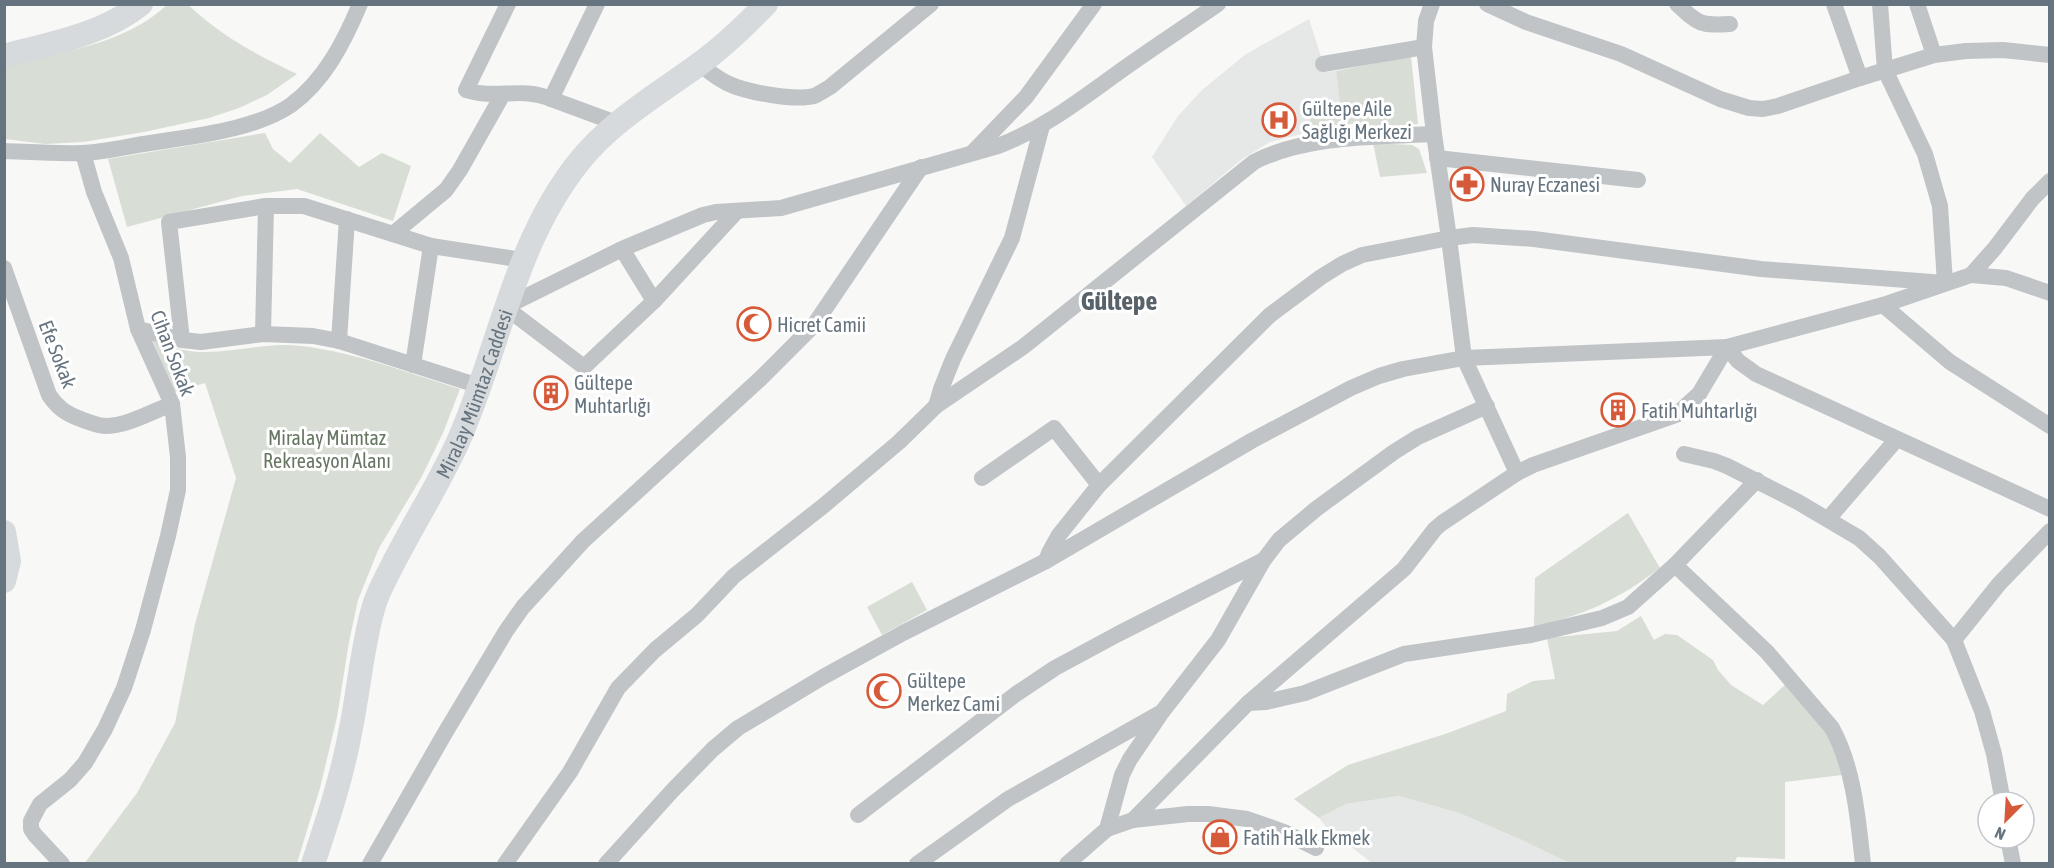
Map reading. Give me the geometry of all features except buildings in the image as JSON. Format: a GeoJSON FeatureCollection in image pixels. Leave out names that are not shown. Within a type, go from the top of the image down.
{"type":"FeatureCollection","features":[{"type":"Feature","properties":{"kind":"main road"},"geometry":{"type":"LineString","coordinates":[[4,56],[97,31],[116,22],[141,4]]}},
{"type":"Feature","properties":{"kind":"main road","name":"Miralay Mümtaz Caddesi"},"geometry":{"type":"LineString","coordinates":[[313,864],[327,824],[344,760],[366,638],[375,602],[459,440],[505,307],[523,260],[544,216],[568,176],[592,147],[645,102],[700,64],[766,4]]}},
{"type":"Feature","properties":{"kind":"main road"},"geometry":{"type":"LineString","coordinates":[[4,532],[9,561],[4,580]]}},
{"type":"Feature","properties":{"kind":"street"},"geometry":{"type":"LineString","coordinates":[[4,151],[83,153],[216,132],[249,123],[283,109],[303,94],[329,66],[348,33],[360,4]]}},
{"type":"Feature","properties":{"kind":"street"},"geometry":{"type":"LineString","coordinates":[[508,4],[466,90],[478,94],[530,92],[619,124]]}},
{"type":"Feature","properties":{"kind":"street"},"geometry":{"type":"LineString","coordinates":[[550,99],[597,4]]}},
{"type":"Feature","properties":{"kind":"street"},"geometry":{"type":"LineString","coordinates":[[700,64],[726,82],[738,87],[777,95],[814,96],[830,87],[931,4]]}},
{"type":"Feature","properties":{"kind":"street"},"geometry":{"type":"LineString","coordinates":[[973,152],[1026,97],[1094,4]]}},
{"type":"Feature","properties":{"kind":"street"},"geometry":{"type":"LineString","coordinates":[[737,211],[654,301],[584,367],[505,307],[622,249],[703,215],[737,211],[781,208],[1016,139],[1042,126],[1218,4]]}},
{"type":"Feature","properties":{"kind":"street"},"geometry":{"type":"LineString","coordinates":[[1432,4],[1426,21],[1424,47],[1464,358],[1517,473]]}},
{"type":"Feature","properties":{"kind":"street"},"geometry":{"type":"LineString","coordinates":[[1486,4],[1518,19],[1621,54],[1720,99],[1749,108],[1763,109],[1778,106],[1934,56],[1966,51],[2003,50],[2049,56]]}},
{"type":"Feature","properties":{"kind":"street"},"geometry":{"type":"LineString","coordinates":[[1677,4],[1700,23],[1714,26],[1730,24]]}},
{"type":"Feature","properties":{"kind":"street"},"geometry":{"type":"LineString","coordinates":[[1834,4],[1860,78]]}},
{"type":"Feature","properties":{"kind":"street"},"geometry":{"type":"LineString","coordinates":[[1880,4],[1885,70],[1925,154],[1940,206],[1946,283]]}},
{"type":"Feature","properties":{"kind":"street"},"geometry":{"type":"LineString","coordinates":[[1917,4],[1934,56]]}},
{"type":"Feature","properties":{"kind":"street"},"geometry":{"type":"LineString","coordinates":[[1323,64],[1424,47]]}},
{"type":"Feature","properties":{"kind":"street"},"geometry":{"type":"LineString","coordinates":[[393,234],[446,190],[460,170],[503,94]]}},
{"type":"Feature","properties":{"kind":"street"},"geometry":{"type":"LineString","coordinates":[[936,406],[953,359],[1012,238],[1042,126]]}},
{"type":"Feature","properties":{"kind":"street"},"geometry":{"type":"LineString","coordinates":[[505,864],[570,772],[618,688],[655,650],[697,615],[734,576],[822,507],[899,442],[936,406],[1023,347],[1254,162],[1269,154],[1314,144],[1434,134]]}},
{"type":"Feature","properties":{"kind":"street","name":"Cihan Sokak"},"geometry":{"type":"LineString","coordinates":[[62,864],[35,836],[30,821],[40,804],[70,780],[85,764],[105,729],[124,688],[143,630],[178,490],[178,457],[172,404],[138,329],[121,258],[94,192],[83,153]]}},
{"type":"Feature","properties":{"kind":"street"},"geometry":{"type":"LineString","coordinates":[[1437,158],[1638,180]]}},
{"type":"Feature","properties":{"kind":"street"},"geometry":{"type":"LineString","coordinates":[[370,864],[506,631],[523,607],[583,541],[760,379],[814,325],[921,167]]}},
{"type":"Feature","properties":{"kind":"street"},"geometry":{"type":"LineString","coordinates":[[1971,275],[2049,181]]}},
{"type":"Feature","properties":{"kind":"street"},"geometry":{"type":"LineString","coordinates":[[182,340],[169,222],[266,206],[304,206],[431,246],[523,260]]}},
{"type":"Feature","properties":{"kind":"street"},"geometry":{"type":"LineString","coordinates":[[263,334],[266,206]]}},
{"type":"Feature","properties":{"kind":"street"},"geometry":{"type":"LineString","coordinates":[[339,341],[347,219]]}},
{"type":"Feature","properties":{"kind":"street"},"geometry":{"type":"LineString","coordinates":[[1046,561],[1059,535],[1100,485],[1270,315],[1289,299],[1342,264],[1362,255],[1473,235],[1534,239],[1761,269],[1946,283]]}},
{"type":"Feature","properties":{"kind":"street"},"geometry":{"type":"LineString","coordinates":[[413,365],[431,246]]}},
{"type":"Feature","properties":{"kind":"street"},"geometry":{"type":"LineString","coordinates":[[622,249],[654,301]]}},
{"type":"Feature","properties":{"kind":"street","name":"Efe Sokak"},"geometry":{"type":"LineString","coordinates":[[4,268],[49,395],[62,411],[93,424],[105,426],[132,420],[172,404]]}},
{"type":"Feature","properties":{"kind":"street"},"geometry":{"type":"LineString","coordinates":[[606,864],[713,748],[738,728],[903,633],[1046,561],[1253,440],[1351,388],[1379,376],[1402,369],[1464,358],[1727,347],[1883,305],[1971,275],[2006,278],[2049,292]]}},
{"type":"Feature","properties":{"kind":"street"},"geometry":{"type":"LineString","coordinates":[[1883,305],[1950,362],[2049,426]]}},
{"type":"Feature","properties":{"kind":"street"},"geometry":{"type":"LineString","coordinates":[[138,329],[182,340],[201,342],[263,334],[288,334],[339,341],[479,386]]}},
{"type":"Feature","properties":{"kind":"street"},"geometry":{"type":"LineString","coordinates":[[1727,347],[1738,361],[1756,374],[2049,509]]}},
{"type":"Feature","properties":{"kind":"street"},"geometry":{"type":"LineString","coordinates":[[1133,820],[1248,703],[1404,570],[1435,529],[1517,473],[1551,458],[1676,415],[1699,393],[1727,347]]}},
{"type":"Feature","properties":{"kind":"street"},"geometry":{"type":"LineString","coordinates":[[1107,830],[1122,775],[1130,759],[1162,712],[1218,640],[1263,561],[1279,540],[1316,509],[1394,452],[1418,437],[1487,406]]}},
{"type":"Feature","properties":{"kind":"street"},"geometry":{"type":"LineString","coordinates":[[982,478],[1054,428],[1100,485]]}},
{"type":"Feature","properties":{"kind":"street"},"geometry":{"type":"LineString","coordinates":[[1828,519],[1896,440]]}},
{"type":"Feature","properties":{"kind":"street"},"geometry":{"type":"LineString","coordinates":[[1683,454],[1713,461],[1757,480],[1828,519],[1858,538],[1880,557],[1954,640],[1982,711],[2001,790]]}},
{"type":"Feature","properties":{"kind":"street"},"geometry":{"type":"LineString","coordinates":[[1248,703],[1266,702],[1305,693],[1404,654],[1531,635],[1602,618],[1628,607],[1675,565],[1757,480]]}},
{"type":"Feature","properties":{"kind":"street"},"geometry":{"type":"LineString","coordinates":[[1954,640],[1999,584],[2049,531]]}},
{"type":"Feature","properties":{"kind":"street"},"geometry":{"type":"LineString","coordinates":[[858,815],[1016,694],[1055,668],[1263,561]]}},
{"type":"Feature","properties":{"kind":"street"},"geometry":{"type":"LineString","coordinates":[[1675,565],[1767,652],[1832,728],[1839,740],[1850,780],[1863,864]]}},
{"type":"Feature","properties":{"kind":"street"},"geometry":{"type":"LineString","coordinates":[[917,864],[1008,799],[1162,712]]}},
{"type":"Feature","properties":{"kind":"street"},"geometry":{"type":"LineString","coordinates":[[1067,864],[1107,830],[1133,820],[1188,814],[1247,819],[1284,832],[1316,848]]}},
{"type":"Feature","properties":{"kind":"shaded area"},"geometry":{"type":"Polygon","coordinates":[[[1309,19],[1326,72],[1336,71],[1341,112],[1311,118],[1313,131],[1270,142],[1241,160],[1186,206],[1152,157],[1178,116],[1202,90],[1246,54],[1309,19]]]}},
{"type":"Feature","properties":{"kind":"shaded area"},"geometry":{"type":"Polygon","coordinates":[[[1399,796],[1459,813],[1569,863],[1372,863],[1336,839],[1319,818],[1346,804],[1399,796]]]}},
{"type":"Feature","properties":{"kind":"green space"},"geometry":{"type":"Polygon","coordinates":[[[187,4],[239,44],[297,74],[267,95],[209,118],[83,142],[45,144],[5,139],[4,66],[69,51],[111,38],[150,19],[167,5],[187,4]]]}},
{"type":"Feature","properties":{"kind":"green space"},"geometry":{"type":"Polygon","coordinates":[[[1411,56],[1418,124],[1357,130],[1356,123],[1313,131],[1310,118],[1341,112],[1336,71],[1411,56]]]}},
{"type":"Feature","properties":{"kind":"green space"},"geometry":{"type":"Polygon","coordinates":[[[265,133],[273,149],[290,163],[320,133],[359,167],[382,153],[411,166],[393,221],[297,189],[242,196],[127,227],[108,159],[265,133]]]}},
{"type":"Feature","properties":{"kind":"green space"},"geometry":{"type":"Polygon","coordinates":[[[1373,143],[1412,145],[1419,149],[1427,173],[1380,177],[1373,143]]]}},
{"type":"Feature","properties":{"kind":"green space","name":"Miralay Mümtaz Rekreasyon Alanı"},"geometry":{"type":"Polygon","coordinates":[[[152,340],[178,349],[198,352],[277,345],[321,349],[381,364],[460,389],[443,433],[421,478],[379,548],[358,600],[337,717],[320,788],[297,863],[84,864],[137,793],[175,723],[195,624],[236,478],[205,383],[175,392],[152,340]]]}},
{"type":"Feature","properties":{"kind":"green space"},"geometry":{"type":"Polygon","coordinates":[[[1628,513],[1660,568],[1630,589],[1601,605],[1534,627],[1535,578],[1628,513]]]}},
{"type":"Feature","properties":{"kind":"green space"},"geometry":{"type":"Polygon","coordinates":[[[912,582],[927,610],[882,635],[867,607],[912,582]]]}},
{"type":"Feature","properties":{"kind":"green space"},"geometry":{"type":"Polygon","coordinates":[[[1641,616],[1654,640],[1665,634],[1677,635],[1713,660],[1731,685],[1763,705],[1787,683],[1830,736],[1842,775],[1785,782],[1785,859],[1737,857],[1734,864],[1569,863],[1459,813],[1399,796],[1346,804],[1319,818],[1294,799],[1348,765],[1448,733],[1506,711],[1507,694],[1533,681],[1555,679],[1547,638],[1617,631],[1641,616]]]}},
{"type":"Feature","properties":{"kind":"place","name":"Gültepe Aile Sağlığı Merkezi"},"geometry":{"type":"Point","coordinates":[1279,120]}},
{"type":"Feature","properties":{"kind":"place","name":"Nuray Eczanesi"},"geometry":{"type":"Point","coordinates":[1467,184]}},
{"type":"Feature","properties":{"kind":"place","name":"Hicret Camii"},"geometry":{"type":"Point","coordinates":[754,324]}},
{"type":"Feature","properties":{"kind":"place","name":"Gültepe Muhtarlığı"},"geometry":{"type":"Point","coordinates":[551,393]}},
{"type":"Feature","properties":{"kind":"place","name":"Fatih Muhtarlığı"},"geometry":{"type":"Point","coordinates":[1618,410]}},
{"type":"Feature","properties":{"kind":"place","name":"Gültepe Merkez Cami"},"geometry":{"type":"Point","coordinates":[884,691]}},
{"type":"Feature","properties":{"kind":"place","name":"Fatih Halk Ekmek"},"geometry":{"type":"Point","coordinates":[1220,837]}},
{"type":"Feature","properties":{"kind":"district","name":"Gültepe"},"geometry":{"type":"Point","coordinates":[1119,301]}}]}
